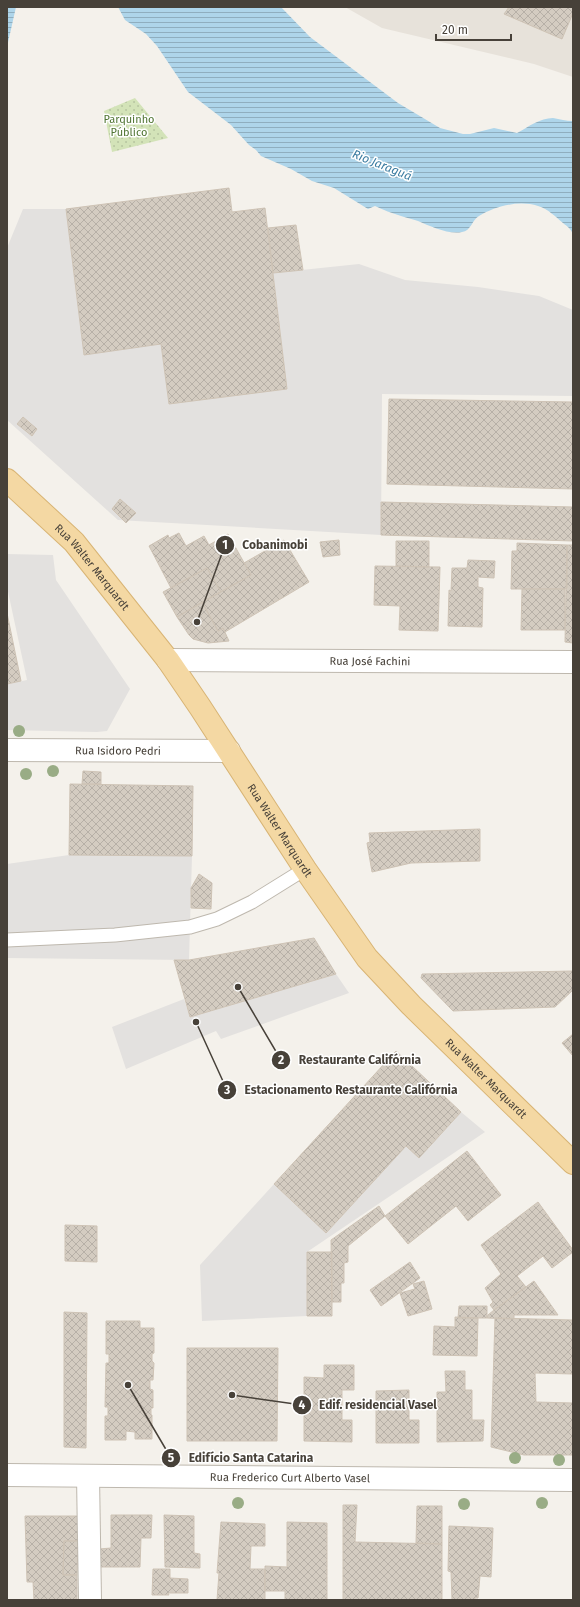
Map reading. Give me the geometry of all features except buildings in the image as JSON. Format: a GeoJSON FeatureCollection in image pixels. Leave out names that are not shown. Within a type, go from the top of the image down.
{"type":"FeatureCollection","features":[{"type":"Feature","properties":{"kind":"main road","name":"Rua Walter Marquardt"},"geometry":{"type":"LineString","coordinates":[[7,480],[74,542],[168,660],[305,869],[367,958],[411,1005],[573,1163]]}},
{"type":"Feature","properties":{"kind":"street","name":"Rua José Fachini"},"geometry":{"type":"LineString","coordinates":[[168,660],[573,662]]}},
{"type":"Feature","properties":{"kind":"street","name":"Rua Isidoro Pedri"},"geometry":{"type":"LineString","coordinates":[[7,750],[229,751]]}},
{"type":"Feature","properties":{"kind":"street","name":"Rua Frederico Curt Alberto Vasel"},"geometry":{"type":"LineString","coordinates":[[7,1475],[573,1480]]}},
{"type":"Feature","properties":{"kind":"street"},"geometry":{"type":"LineString","coordinates":[[88,1476],[90,1600]]}},
{"type":"Feature","properties":{"kind":"lane"},"geometry":{"type":"LineString","coordinates":[[7,940],[116,935],[190,927],[217,919],[252,902],[305,869]]}},
{"type":"Feature","properties":{"kind":"shaded area"},"geometry":{"type":"Polygon","coordinates":[[[345,7],[573,7],[573,77],[534,64],[382,28],[345,7]]]}},
{"type":"Feature","properties":{"kind":"shaded area"},"geometry":{"type":"Polygon","coordinates":[[[23,209],[66,209],[84,354],[161,344],[169,404],[287,389],[273,273],[359,264],[405,280],[478,287],[539,296],[573,310],[573,396],[382,394],[381,535],[118,520],[7,420],[7,248],[23,209]]]}},
{"type":"Feature","properties":{"kind":"shaded area"},"geometry":{"type":"Polygon","coordinates":[[[7,554],[53,555],[56,580],[130,689],[107,731],[7,730],[7,684],[27,680],[7,587],[7,554]]]}},
{"type":"Feature","properties":{"kind":"shaded area"},"geometry":{"type":"Polygon","coordinates":[[[69,855],[192,856],[189,960],[7,958],[7,864],[69,855]]]}},
{"type":"Feature","properties":{"kind":"shaded area"},"geometry":{"type":"Polygon","coordinates":[[[336,974],[349,993],[221,1039],[216,1031],[126,1069],[112,1027],[184,999],[190,1017],[336,974]]]}},
{"type":"Feature","properties":{"kind":"shaded area"},"geometry":{"type":"Polygon","coordinates":[[[461,1112],[485,1132],[307,1252],[307,1316],[202,1321],[200,1265],[274,1184],[326,1233],[406,1146],[419,1158],[461,1112]]]}},
{"type":"Feature","properties":{"kind":"green space","name":"Parquinho Público"},"geometry":{"type":"Polygon","coordinates":[[[135,98],[168,138],[112,152],[104,111],[135,98]]]}},
{"type":"Feature","properties":{"kind":"water"},"geometry":{"type":"Polygon","coordinates":[[[7,7],[16,7],[7,47],[7,7]]]}},
{"type":"Feature","properties":{"kind":"water","name":"Rio Jaraguá"},"geometry":{"type":"Polygon","coordinates":[[[118,7],[281,7],[310,37],[398,103],[440,128],[463,134],[470,134],[494,128],[517,133],[534,123],[548,118],[573,121],[573,234],[568,227],[552,213],[531,204],[515,204],[493,209],[479,216],[465,231],[457,233],[446,231],[391,213],[375,206],[368,209],[334,188],[312,181],[291,169],[261,156],[231,125],[188,92],[157,46],[146,34],[125,20],[118,7]]]}},
{"type":"Feature","properties":{"kind":"place","name":"Cobanimobi"},"geometry":{"type":"Point","coordinates":[197,622]}},
{"type":"Feature","properties":{"kind":"place","name":"Restaurante Califórnia"},"geometry":{"type":"Point","coordinates":[238,987]}},
{"type":"Feature","properties":{"kind":"place","name":"Estacionamento Restaurante Califórnia"},"geometry":{"type":"Point","coordinates":[196,1022]}},
{"type":"Feature","properties":{"kind":"place","name":"Edifício Santa Catarina"},"geometry":{"type":"Point","coordinates":[128,1385]}},
{"type":"Feature","properties":{"kind":"place","name":"Edif. residencial Vasel"},"geometry":{"type":"Point","coordinates":[232,1395]}}]}
